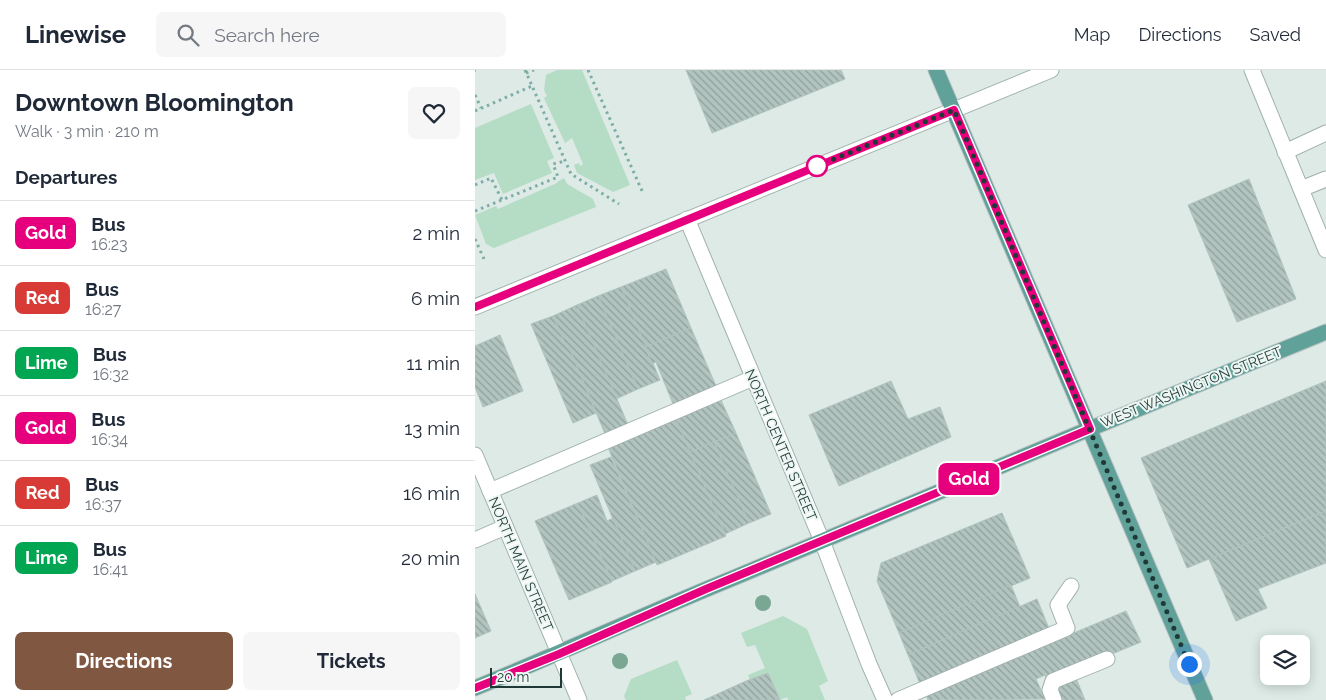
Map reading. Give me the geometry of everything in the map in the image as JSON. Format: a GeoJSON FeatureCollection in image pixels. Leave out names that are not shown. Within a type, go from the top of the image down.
{"type":"FeatureCollection","features":[{"type":"Feature","properties":{"kind":"main road"},"geometry":{"type":"LineString","coordinates":[[937,70],[1205,700]]}},
{"type":"Feature","properties":{"kind":"main road","name":"WEST WASHINGTON STREET"},"geometry":{"type":"LineString","coordinates":[[475,688],[559,654],[706,589],[1326,332]]}},
{"type":"Feature","properties":{"kind":"street"},"geometry":{"type":"LineString","coordinates":[[475,307],[1051,70]]}},
{"type":"Feature","properties":{"kind":"street"},"geometry":{"type":"LineString","coordinates":[[1253,70],[1326,250]]}},
{"type":"Feature","properties":{"kind":"street"},"geometry":{"type":"LineString","coordinates":[[1285,152],[1326,133]]}},
{"type":"Feature","properties":{"kind":"street"},"geometry":{"type":"LineString","coordinates":[[1301,189],[1326,179]]}},
{"type":"Feature","properties":{"kind":"street","name":"NORTH CENTER STREET"},"geometry":{"type":"LineString","coordinates":[[687,219],[885,700]]}},
{"type":"Feature","properties":{"kind":"street"},"geometry":{"type":"LineString","coordinates":[[490,491],[753,378]]}},
{"type":"Feature","properties":{"kind":"street","name":"NORTH MAIN STREET"},"geometry":{"type":"LineString","coordinates":[[475,456],[579,700]]}},
{"type":"Feature","properties":{"kind":"street"},"geometry":{"type":"LineString","coordinates":[[475,540],[505,527]]}},
{"type":"Feature","properties":{"kind":"street"},"geometry":{"type":"LineString","coordinates":[[898,700],[1067,628],[1058,605],[1071,586]]}},
{"type":"Feature","properties":{"kind":"street"},"geometry":{"type":"LineString","coordinates":[[1054,700],[1050,690],[1053,681],[1107,659]]}},
{"type":"Feature","properties":{"kind":"path"},"geometry":{"type":"LineString","coordinates":[[534,70],[525,71],[571,174],[619,204]]}},
{"type":"Feature","properties":{"kind":"path"},"geometry":{"type":"LineString","coordinates":[[588,70],[643,193]]}},
{"type":"Feature","properties":{"kind":"path"},"geometry":{"type":"LineString","coordinates":[[475,111],[532,86]]}},
{"type":"Feature","properties":{"kind":"path"},"geometry":{"type":"LineString","coordinates":[[475,95],[481,108]]}},
{"type":"Feature","properties":{"kind":"path"},"geometry":{"type":"LineString","coordinates":[[475,210],[558,177],[553,164],[565,160]]}},
{"type":"Feature","properties":{"kind":"path"},"geometry":{"type":"LineString","coordinates":[[475,185],[491,178],[501,200]]}},
{"type":"Feature","properties":{"kind":"path"},"geometry":{"type":"LineString","coordinates":[[475,239],[484,259]]}},
{"type":"Feature","properties":{"kind":"green space"},"geometry":{"type":"Polygon","coordinates":[[[557,70],[582,70],[630,185],[613,192],[577,173],[574,165],[579,163],[580,166],[583,164],[572,138],[565,143],[544,98],[547,96],[544,90],[546,75],[557,70]]]}},
{"type":"Feature","properties":{"kind":"green space"},"geometry":{"type":"Polygon","coordinates":[[[531,104],[554,158],[547,161],[552,173],[503,194],[494,173],[475,180],[475,128],[531,104]]]}},
{"type":"Feature","properties":{"kind":"green space"},"geometry":{"type":"Polygon","coordinates":[[[564,178],[567,184],[593,199],[596,207],[494,248],[486,244],[475,215],[496,206],[498,209],[557,183],[564,178]]]}},
{"type":"Feature","properties":{"kind":"green space"},"geometry":{"type":"Polygon","coordinates":[[[783,616],[807,629],[828,681],[819,686],[825,700],[788,700],[787,697],[780,700],[768,673],[750,680],[748,675],[765,668],[755,645],[747,647],[741,633],[783,616]]]}},
{"type":"Feature","properties":{"kind":"green space"},"geometry":{"type":"Polygon","coordinates":[[[677,660],[692,694],[685,697],[686,700],[626,700],[624,696],[631,679],[677,660]]]}},
{"type":"Feature","properties":{"kind":"building"},"geometry":{"type":"Polygon","coordinates":[[[686,70],[841,70],[845,79],[712,133],[686,70]]]}},
{"type":"Feature","properties":{"kind":"building"},"geometry":{"type":"Polygon","coordinates":[[[1249,179],[1296,299],[1237,322],[1188,205],[1249,179]]]}},
{"type":"Feature","properties":{"kind":"building"},"geometry":{"type":"Polygon","coordinates":[[[666,269],[691,328],[645,347],[621,287],[666,269]]]}},
{"type":"Feature","properties":{"kind":"building"},"geometry":{"type":"Polygon","coordinates":[[[621,287],[660,380],[638,389],[598,296],[621,287]]]}},
{"type":"Feature","properties":{"kind":"building"},"geometry":{"type":"Polygon","coordinates":[[[598,296],[638,389],[616,399],[577,305],[598,296]]]}},
{"type":"Feature","properties":{"kind":"building"},"geometry":{"type":"Polygon","coordinates":[[[577,305],[628,425],[605,434],[569,347],[567,348],[553,316],[577,305]]]}},
{"type":"Feature","properties":{"kind":"building"},"geometry":{"type":"Polygon","coordinates":[[[553,316],[567,348],[569,347],[596,413],[573,423],[531,324],[553,316]]]}},
{"type":"Feature","properties":{"kind":"building"},"geometry":{"type":"Polygon","coordinates":[[[691,328],[716,386],[673,404],[656,362],[652,364],[645,347],[691,328]]]}},
{"type":"Feature","properties":{"kind":"building"},"geometry":{"type":"Polygon","coordinates":[[[500,335],[523,391],[483,407],[475,387],[475,346],[500,335]]]}},
{"type":"Feature","properties":{"kind":"building"},"geometry":{"type":"Polygon","coordinates":[[[891,381],[908,419],[940,407],[951,437],[839,486],[809,415],[891,381]]]}},
{"type":"Feature","properties":{"kind":"building"},"geometry":{"type":"Polygon","coordinates":[[[1326,381],[1326,511],[1187,568],[1141,458],[1326,381]]]}},
{"type":"Feature","properties":{"kind":"building"},"geometry":{"type":"Polygon","coordinates":[[[720,398],[736,433],[690,452],[675,417],[720,398]]]}},
{"type":"Feature","properties":{"kind":"building"},"geometry":{"type":"Polygon","coordinates":[[[675,417],[726,536],[657,565],[607,445],[675,417]]]}},
{"type":"Feature","properties":{"kind":"building"},"geometry":{"type":"Polygon","coordinates":[[[736,433],[771,514],[749,523],[714,442],[736,433]]]}},
{"type":"Feature","properties":{"kind":"building"},"geometry":{"type":"Polygon","coordinates":[[[714,442],[749,523],[725,534],[690,452],[714,442]]]}},
{"type":"Feature","properties":{"kind":"building"},"geometry":{"type":"Polygon","coordinates":[[[611,457],[656,562],[635,571],[590,465],[611,457]]]}},
{"type":"Feature","properties":{"kind":"building"},"geometry":{"type":"Polygon","coordinates":[[[597,495],[607,521],[613,518],[635,571],[612,581],[578,503],[597,495]]]}},
{"type":"Feature","properties":{"kind":"building"},"geometry":{"type":"Polygon","coordinates":[[[578,503],[612,582],[569,600],[535,521],[578,503]]]}},
{"type":"Feature","properties":{"kind":"building"},"geometry":{"type":"Polygon","coordinates":[[[1326,511],[1326,563],[1258,589],[1267,608],[1236,621],[1209,559],[1326,511]]]}},
{"type":"Feature","properties":{"kind":"building"},"geometry":{"type":"Polygon","coordinates":[[[1002,513],[1030,578],[899,633],[877,581],[881,563],[1002,513]]]}},
{"type":"Feature","properties":{"kind":"building"},"geometry":{"type":"Polygon","coordinates":[[[1011,585],[1020,607],[908,655],[899,633],[1011,585]]]}},
{"type":"Feature","properties":{"kind":"building"},"geometry":{"type":"Polygon","coordinates":[[[475,594],[491,631],[475,638],[475,594]]]}},
{"type":"Feature","properties":{"kind":"building"},"geometry":{"type":"Polygon","coordinates":[[[1037,599],[1050,631],[920,684],[908,655],[1037,599]]]}},
{"type":"Feature","properties":{"kind":"building"},"geometry":{"type":"Polygon","coordinates":[[[1126,611],[1141,642],[1047,681],[1045,675],[1036,679],[1045,699],[928,700],[926,695],[1126,611]]]}},
{"type":"Feature","properties":{"kind":"building"},"geometry":{"type":"Polygon","coordinates":[[[768,673],[780,700],[704,700],[746,681],[768,673]]]}},
{"type":"Feature","properties":{"kind":"building"},"geometry":{"type":"Polygon","coordinates":[[[1076,678],[1085,700],[1058,700],[1055,693],[1059,685],[1076,678]]]}},
{"type":"Feature","properties":{"kind":"bus line","name":"Gold"},"geometry":{"type":"LineString","coordinates":[[475,307],[954,110],[1090,429],[706,589],[559,654],[475,688]]}},
{"type":"Feature","properties":{"kind":"route"},"geometry":{"type":"LineString","coordinates":[[817,166],[954,110],[1189,664]]}}]}
